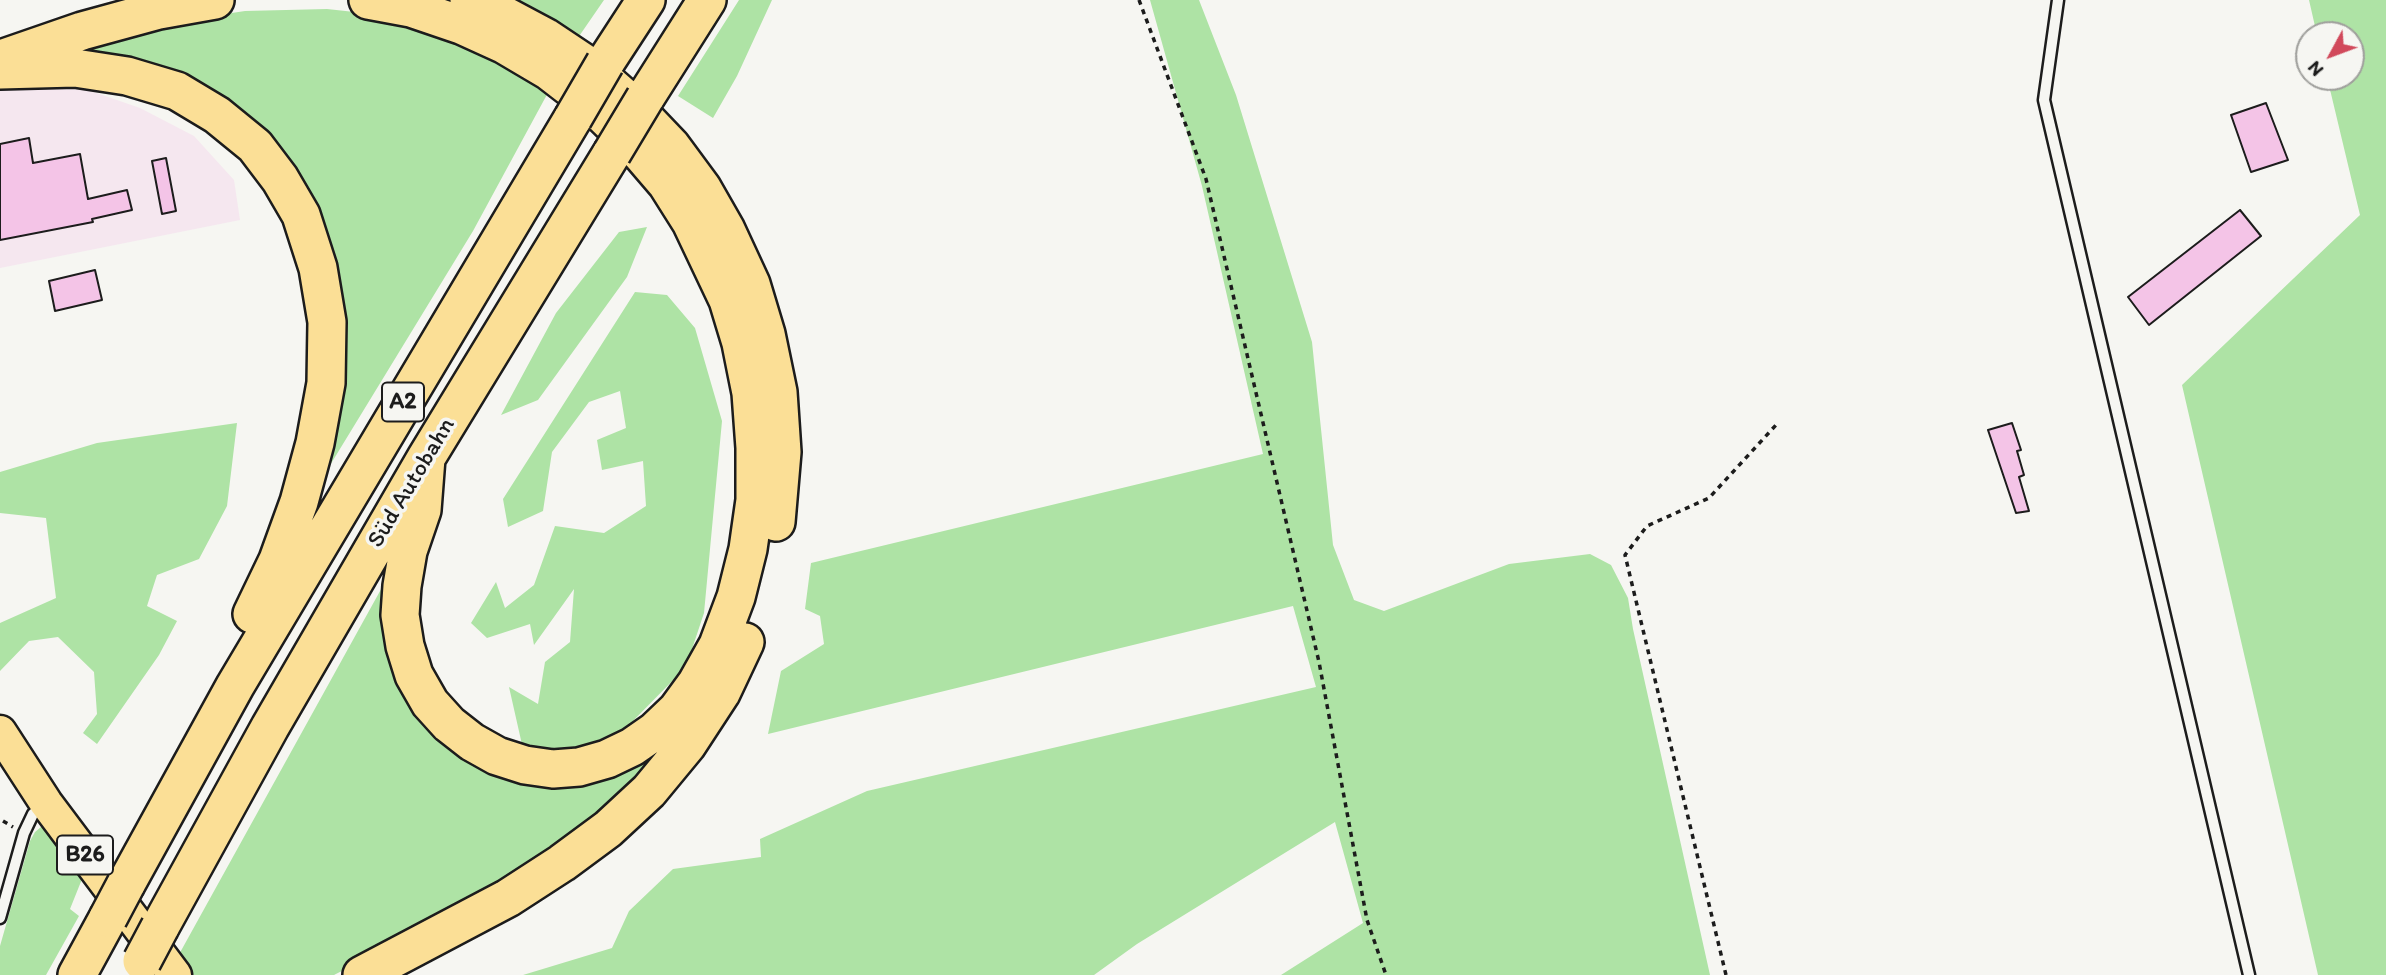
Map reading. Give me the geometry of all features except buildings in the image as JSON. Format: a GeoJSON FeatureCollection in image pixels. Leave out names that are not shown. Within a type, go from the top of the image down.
{"type":"FeatureCollection","features":[{"type":"Feature","properties":{"kind":"highway"},"geometry":{"type":"LineString","coordinates":[[0,33],[97,0]]}},
{"type":"Feature","properties":{"kind":"highway"},"geometry":{"type":"LineString","coordinates":[[0,60],[82,31],[159,10],[215,0]]}},
{"type":"Feature","properties":{"kind":"highway"},"geometry":{"type":"LineString","coordinates":[[368,0],[411,8],[461,25],[505,45],[549,71],[593,105],[631,142],[667,184],[698,233],[728,300],[741,343],[751,393],[755,500],[748,549],[736,597],[718,645],[696,684],[677,710],[655,731],[632,747],[607,759],[579,767],[553,769],[525,765],[497,756],[472,742],[449,724],[430,703],[414,675],[405,646],[400,615],[408,551],[422,510],[426,458]]}},
{"type":"Feature","properties":{"kind":"highway"},"geometry":{"type":"LineString","coordinates":[[362,975],[508,898],[608,829],[649,791],[687,745],[721,693],[748,636],[767,576],[778,512],[782,452],[778,392],[766,334],[751,284],[726,230],[702,188],[662,137],[629,102],[587,65],[545,37],[496,11],[468,0]]}},
{"type":"Feature","properties":{"kind":"highway","name":"Süd Autobahn"},"geometry":{"type":"LineString","coordinates":[[77,975],[235,686],[605,63],[646,0]]}},
{"type":"Feature","properties":{"kind":"highway","name":"Süd Autobahn"},"geometry":{"type":"LineString","coordinates":[[150,970],[160,927],[270,727],[426,458],[707,0]]}},
{"type":"Feature","properties":{"kind":"highway"},"geometry":{"type":"LineString","coordinates":[[0,71],[75,68],[127,76],[177,91],[217,115],[255,146],[280,179],[301,215],[318,268],[327,321],[326,383],[315,443],[299,502],[278,560],[241,637],[235,686]]}},
{"type":"Feature","properties":{"kind":"main road","name":"B26"},"geometry":{"type":"LineString","coordinates":[[0,732],[150,970]]}},
{"type":"Feature","properties":{"kind":"lane"},"geometry":{"type":"LineString","coordinates":[[2058,0],[2043,100],[2249,975]]}},
{"type":"Feature","properties":{"kind":"lane"},"geometry":{"type":"LineString","coordinates":[[0,918],[24,833],[33,814],[46,803]]}},
{"type":"Feature","properties":{"kind":"path"},"geometry":{"type":"LineString","coordinates":[[1139,0],[1206,180],[1319,662],[1367,920],[1386,975]]}},
{"type":"Feature","properties":{"kind":"path"},"geometry":{"type":"LineString","coordinates":[[1726,975],[1625,555],[1647,526],[1709,498],[1776,425]]}},
{"type":"Feature","properties":{"kind":"shaded area"},"geometry":{"type":"Polygon","coordinates":[[[59,80],[140,108],[194,136],[234,180],[240,220],[0,268],[0,83],[59,80]]]}},
{"type":"Feature","properties":{"kind":"green space"},"geometry":{"type":"Polygon","coordinates":[[[502,0],[604,0],[573,45],[502,0]]]}},
{"type":"Feature","properties":{"kind":"green space"},"geometry":{"type":"Polygon","coordinates":[[[739,0],[772,0],[737,76],[713,118],[678,96],[739,0]]]}},
{"type":"Feature","properties":{"kind":"green space"},"geometry":{"type":"Polygon","coordinates":[[[1150,0],[1199,0],[1236,95],[1312,342],[1333,545],[1354,600],[1384,611],[1509,564],[1590,554],[1611,565],[1628,598],[1710,975],[1281,975],[1363,923],[1335,822],[1137,944],[1094,975],[523,975],[612,948],[629,911],[673,869],[761,857],[760,839],[867,791],[1316,687],[1293,606],[768,734],[781,671],[824,644],[820,616],[805,609],[811,563],[1263,454],[1202,186],[1150,0]]]}},
{"type":"Feature","properties":{"kind":"green space"},"geometry":{"type":"Polygon","coordinates":[[[2309,0],[2386,0],[2386,975],[2318,975],[2182,385],[2360,215],[2330,91],[2365,91],[2365,21],[2314,21],[2309,0]]]}},
{"type":"Feature","properties":{"kind":"green space"},"geometry":{"type":"Polygon","coordinates":[[[327,9],[382,15],[446,34],[550,89],[473,231],[310,498],[335,313],[244,124],[77,57],[73,47],[159,24],[245,11],[327,9]]]}},
{"type":"Feature","properties":{"kind":"green space"},"geometry":{"type":"Polygon","coordinates":[[[647,227],[627,277],[538,400],[501,415],[556,313],[619,232],[647,227]]]}},
{"type":"Feature","properties":{"kind":"green space"},"geometry":{"type":"Polygon","coordinates":[[[635,292],[667,295],[695,328],[722,421],[704,613],[686,667],[628,726],[578,751],[523,749],[509,687],[538,704],[545,662],[570,642],[574,589],[534,645],[530,624],[487,638],[471,623],[496,582],[505,608],[534,585],[555,526],[604,533],[646,506],[643,461],[602,470],[597,440],[626,428],[620,391],[589,402],[552,452],[543,511],[508,527],[503,499],[635,292]]]}},
{"type":"Feature","properties":{"kind":"green space"},"geometry":{"type":"Polygon","coordinates":[[[237,423],[227,506],[199,559],[157,575],[147,606],[177,621],[159,655],[97,744],[83,733],[97,714],[94,672],[58,637],[29,641],[0,671],[0,623],[56,598],[46,518],[0,513],[0,472],[97,443],[237,423]]]}},
{"type":"Feature","properties":{"kind":"green space"},"geometry":{"type":"Polygon","coordinates":[[[390,573],[392,643],[497,771],[681,719],[627,797],[476,902],[334,975],[191,975],[177,958],[390,573]]]}},
{"type":"Feature","properties":{"kind":"green space"},"geometry":{"type":"Polygon","coordinates":[[[41,827],[47,827],[84,874],[70,909],[79,916],[46,975],[0,975],[0,946],[30,841],[41,827]]]}}]}
